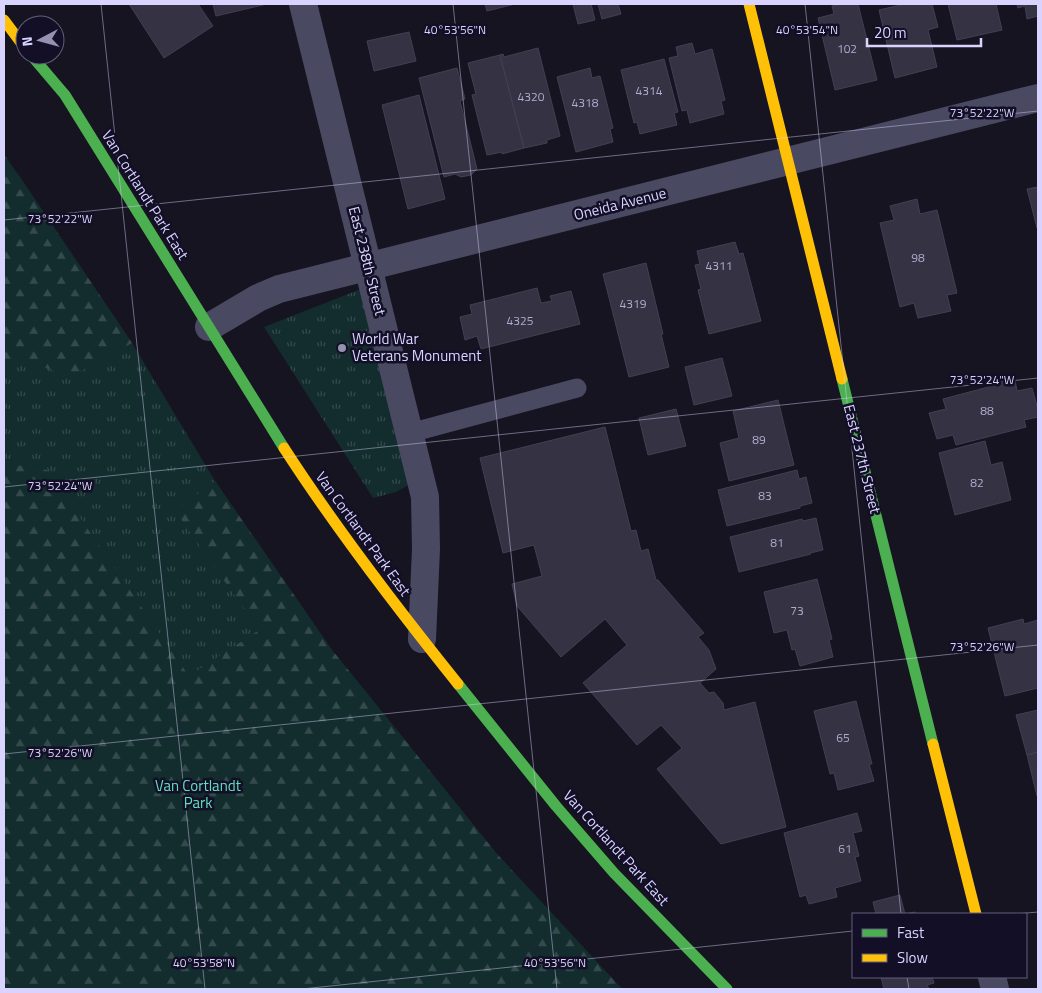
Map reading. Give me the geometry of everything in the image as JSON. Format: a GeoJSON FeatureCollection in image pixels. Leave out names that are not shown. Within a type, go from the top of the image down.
{"type":"FeatureCollection","features":[{"type":"Feature","properties":{"kind":"street","name":"East 238th Street"},"geometry":{"type":"LineString","coordinates":[[302,4],[425,497],[426,549],[422,639]]}},
{"type":"Feature","properties":{"kind":"street","name":"East 237th Street"},"geometry":{"type":"LineString","coordinates":[[749,4],[976,913]]}},
{"type":"Feature","properties":{"kind":"street"},"geometry":{"type":"LineString","coordinates":[[4,20],[15,35]]}},
{"type":"Feature","properties":{"kind":"street","name":"Van Cortlandt Park East"},"geometry":{"type":"LineString","coordinates":[[40,65],[65,95],[306,482],[363,561],[422,639],[569,821],[614,873],[727,989]]}},
{"type":"Feature","properties":{"kind":"street","name":"Oneida Avenue"},"geometry":{"type":"LineString","coordinates":[[209,327],[258,298],[279,289],[1038,98]]}},
{"type":"Feature","properties":{"kind":"lane"},"geometry":{"type":"LineString","coordinates":[[410,433],[577,388]]}},
{"type":"Feature","properties":{"kind":"green space","name":"Van Cortlandt Park"},"geometry":{"type":"Polygon","coordinates":[[[4,154],[132,343],[215,481],[332,650],[497,854],[622,989],[4,989],[4,154]]]}},
{"type":"Feature","properties":{"kind":"green space"},"geometry":{"type":"Polygon","coordinates":[[[4,169],[18,174],[132,343],[70,377],[25,360],[4,361],[4,169]]]}},
{"type":"Feature","properties":{"kind":"green space"},"geometry":{"type":"Polygon","coordinates":[[[366,287],[414,482],[396,492],[373,498],[264,327],[366,287]]]}},
{"type":"Feature","properties":{"kind":"green space","name":"Van Cortlandt Park"},"geometry":{"type":"Polygon","coordinates":[[[4,463],[47,470],[189,676],[259,630],[175,511],[215,481],[332,650],[497,854],[622,989],[4,989],[4,463]]]}},
{"type":"Feature","properties":{"kind":"building"},"geometry":{"type":"Polygon","coordinates":[[[129,4],[198,4],[213,26],[164,58],[129,4]]]}},
{"type":"Feature","properties":{"kind":"building"},"geometry":{"type":"Polygon","coordinates":[[[213,4],[267,4],[216,16],[213,4]]]}},
{"type":"Feature","properties":{"kind":"building"},"geometry":{"type":"Polygon","coordinates":[[[485,4],[515,4],[487,11],[485,4]]]}},
{"type":"Feature","properties":{"kind":"building"},"geometry":{"type":"Polygon","coordinates":[[[573,4],[591,4],[595,20],[578,24],[573,4]]]}},
{"type":"Feature","properties":{"kind":"building"},"geometry":{"type":"Polygon","coordinates":[[[598,4],[618,4],[621,14],[602,19],[598,4]]]}},
{"type":"Feature","properties":{"kind":"building"},"geometry":{"type":"Polygon","coordinates":[[[858,4],[877,80],[835,90],[818,18],[834,14],[832,6],[858,4]]]}},
{"type":"Feature","properties":{"kind":"building"},"geometry":{"type":"Polygon","coordinates":[[[905,4],[932,4],[938,27],[928,30],[937,67],[895,78],[879,10],[905,4]]]}},
{"type":"Feature","properties":{"kind":"building"},"geometry":{"type":"Polygon","coordinates":[[[948,4],[996,4],[1002,30],[957,40],[948,4]]]}},
{"type":"Feature","properties":{"kind":"building"},"geometry":{"type":"Polygon","coordinates":[[[1017,4],[1038,4],[1038,16],[1027,19],[1025,6],[1018,8],[1017,4]]]}},
{"type":"Feature","properties":{"kind":"building"},"geometry":{"type":"Polygon","coordinates":[[[409,32],[416,61],[374,71],[367,41],[409,32]]]}},
{"type":"Feature","properties":{"kind":"building"},"geometry":{"type":"Polygon","coordinates":[[[692,43],[695,54],[712,49],[725,100],[721,101],[724,114],[690,123],[687,110],[682,111],[669,58],[678,56],[676,47],[692,43]]]}},
{"type":"Feature","properties":{"kind":"building"},"geometry":{"type":"Polygon","coordinates":[[[538,48],[560,136],[547,140],[547,143],[524,148],[500,55],[503,54],[504,57],[538,48]]]}},
{"type":"Feature","properties":{"kind":"building"},"geometry":{"type":"Polygon","coordinates":[[[500,55],[524,148],[502,154],[502,152],[487,155],[472,95],[476,94],[468,63],[500,55]]]}},
{"type":"Feature","properties":{"kind":"building"},"geometry":{"type":"Polygon","coordinates":[[[664,59],[678,112],[674,113],[677,125],[640,134],[637,122],[634,123],[621,70],[664,59]]]}},
{"type":"Feature","properties":{"kind":"building"},"geometry":{"type":"Polygon","coordinates":[[[457,68],[465,99],[460,101],[477,169],[471,175],[461,177],[455,174],[444,177],[419,78],[457,68]]]}},
{"type":"Feature","properties":{"kind":"building"},"geometry":{"type":"Polygon","coordinates":[[[590,68],[592,78],[600,76],[613,128],[610,129],[613,142],[576,152],[557,77],[590,68]]]}},
{"type":"Feature","properties":{"kind":"building"},"geometry":{"type":"Polygon","coordinates":[[[419,95],[445,199],[408,209],[382,105],[419,95]]]}},
{"type":"Feature","properties":{"kind":"building"},"geometry":{"type":"Polygon","coordinates":[[[1038,187],[1038,228],[1037,228],[1027,189],[1038,187]]]}},
{"type":"Feature","properties":{"kind":"building"},"geometry":{"type":"Polygon","coordinates":[[[917,199],[920,214],[937,210],[957,293],[947,295],[951,311],[918,318],[914,303],[900,307],[880,223],[894,220],[890,206],[917,199]]]}},
{"type":"Feature","properties":{"kind":"building"},"geometry":{"type":"Polygon","coordinates":[[[735,242],[739,254],[743,253],[761,321],[709,334],[698,290],[701,289],[695,265],[700,264],[697,251],[735,242]]]}},
{"type":"Feature","properties":{"kind":"building"},"geometry":{"type":"Polygon","coordinates":[[[646,263],[669,367],[629,377],[603,274],[646,263]]]}},
{"type":"Feature","properties":{"kind":"building"},"geometry":{"type":"Polygon","coordinates":[[[537,288],[541,303],[552,301],[550,296],[571,291],[580,324],[481,349],[477,336],[465,340],[460,317],[472,314],[470,305],[537,288]]]}},
{"type":"Feature","properties":{"kind":"building"},"geometry":{"type":"Polygon","coordinates":[[[722,358],[732,396],[694,405],[685,367],[722,358]]]}},
{"type":"Feature","properties":{"kind":"building"},"geometry":{"type":"Polygon","coordinates":[[[1015,380],[1017,391],[1032,388],[1038,410],[1038,417],[1024,420],[1026,427],[956,445],[953,435],[937,439],[929,413],[946,409],[943,399],[1015,380]]]}},
{"type":"Feature","properties":{"kind":"building"},"geometry":{"type":"Polygon","coordinates":[[[778,400],[794,465],[729,481],[720,443],[739,438],[733,411],[778,400]]]}},
{"type":"Feature","properties":{"kind":"building"},"geometry":{"type":"Polygon","coordinates":[[[676,409],[686,446],[648,455],[639,418],[676,409]]]}},
{"type":"Feature","properties":{"kind":"building"},"geometry":{"type":"Polygon","coordinates":[[[605,427],[631,531],[636,530],[641,551],[648,549],[656,580],[704,633],[698,637],[709,650],[716,669],[700,683],[709,693],[714,692],[723,703],[724,710],[755,702],[786,827],[721,844],[657,769],[682,748],[661,725],[637,745],[583,683],[627,645],[605,619],[561,657],[517,606],[512,584],[542,576],[534,545],[503,553],[480,458],[605,427]]]}},
{"type":"Feature","properties":{"kind":"building"},"geometry":{"type":"Polygon","coordinates":[[[985,441],[991,465],[1002,462],[1011,500],[955,515],[939,453],[985,441]]]}},
{"type":"Feature","properties":{"kind":"building"},"geometry":{"type":"Polygon","coordinates":[[[797,470],[799,479],[806,477],[812,503],[800,506],[800,508],[727,526],[718,490],[797,470]]]}},
{"type":"Feature","properties":{"kind":"building"},"geometry":{"type":"Polygon","coordinates":[[[816,518],[823,550],[739,572],[730,537],[802,519],[803,521],[816,518]]]}},
{"type":"Feature","properties":{"kind":"building"},"geometry":{"type":"Polygon","coordinates":[[[817,579],[832,639],[829,640],[833,657],[800,666],[795,649],[792,650],[787,630],[774,633],[764,592],[817,579]]]}},
{"type":"Feature","properties":{"kind":"building"},"geometry":{"type":"Polygon","coordinates":[[[1023,619],[1024,624],[1038,620],[1038,688],[1005,696],[988,628],[1023,619]]]}},
{"type":"Feature","properties":{"kind":"building"},"geometry":{"type":"Polygon","coordinates":[[[856,701],[872,764],[869,764],[874,781],[838,790],[834,773],[830,774],[814,711],[856,701]]]}},
{"type":"Feature","properties":{"kind":"building"},"geometry":{"type":"Polygon","coordinates":[[[1038,710],[1038,752],[1027,755],[1016,715],[1038,710]]]}},
{"type":"Feature","properties":{"kind":"building"},"geometry":{"type":"Polygon","coordinates":[[[1038,752],[1038,795],[1037,796],[1027,755],[1038,752]]]}},
{"type":"Feature","properties":{"kind":"building"},"geometry":{"type":"Polygon","coordinates":[[[857,813],[862,831],[853,833],[859,856],[855,857],[861,881],[835,888],[837,897],[809,904],[806,895],[800,897],[784,833],[857,813]]]}},
{"type":"Feature","properties":{"kind":"building"},"geometry":{"type":"Polygon","coordinates":[[[900,895],[905,913],[876,913],[873,902],[900,895]]]}},
{"type":"Feature","properties":{"kind":"building"},"geometry":{"type":"Polygon","coordinates":[[[881,978],[932,978],[934,983],[927,985],[929,989],[884,989],[881,978]]]}},
{"type":"Feature","properties":{"kind":"traffic: fast"},"geometry":{"type":"LineString","coordinates":[[40,65],[65,95],[284,448]]}},
{"type":"Feature","properties":{"kind":"traffic: fast"},"geometry":{"type":"LineString","coordinates":[[842,379],[933,744]]}},
{"type":"Feature","properties":{"kind":"traffic: fast"},"geometry":{"type":"LineString","coordinates":[[458,684],[556,806],[614,873],[727,989]]}},
{"type":"Feature","properties":{"kind":"traffic: slow"},"geometry":{"type":"LineString","coordinates":[[749,4],[842,379]]}},
{"type":"Feature","properties":{"kind":"traffic: slow"},"geometry":{"type":"LineString","coordinates":[[4,20],[15,35]]}},
{"type":"Feature","properties":{"kind":"traffic: slow"},"geometry":{"type":"LineString","coordinates":[[284,448],[368,568],[458,684]]}},
{"type":"Feature","properties":{"kind":"traffic: slow"},"geometry":{"type":"LineString","coordinates":[[933,744],[976,913]]}},
{"type":"Feature","properties":{"kind":"place","name":"World War Veterans Monument"},"geometry":{"type":"Point","coordinates":[342,348]}}]}
